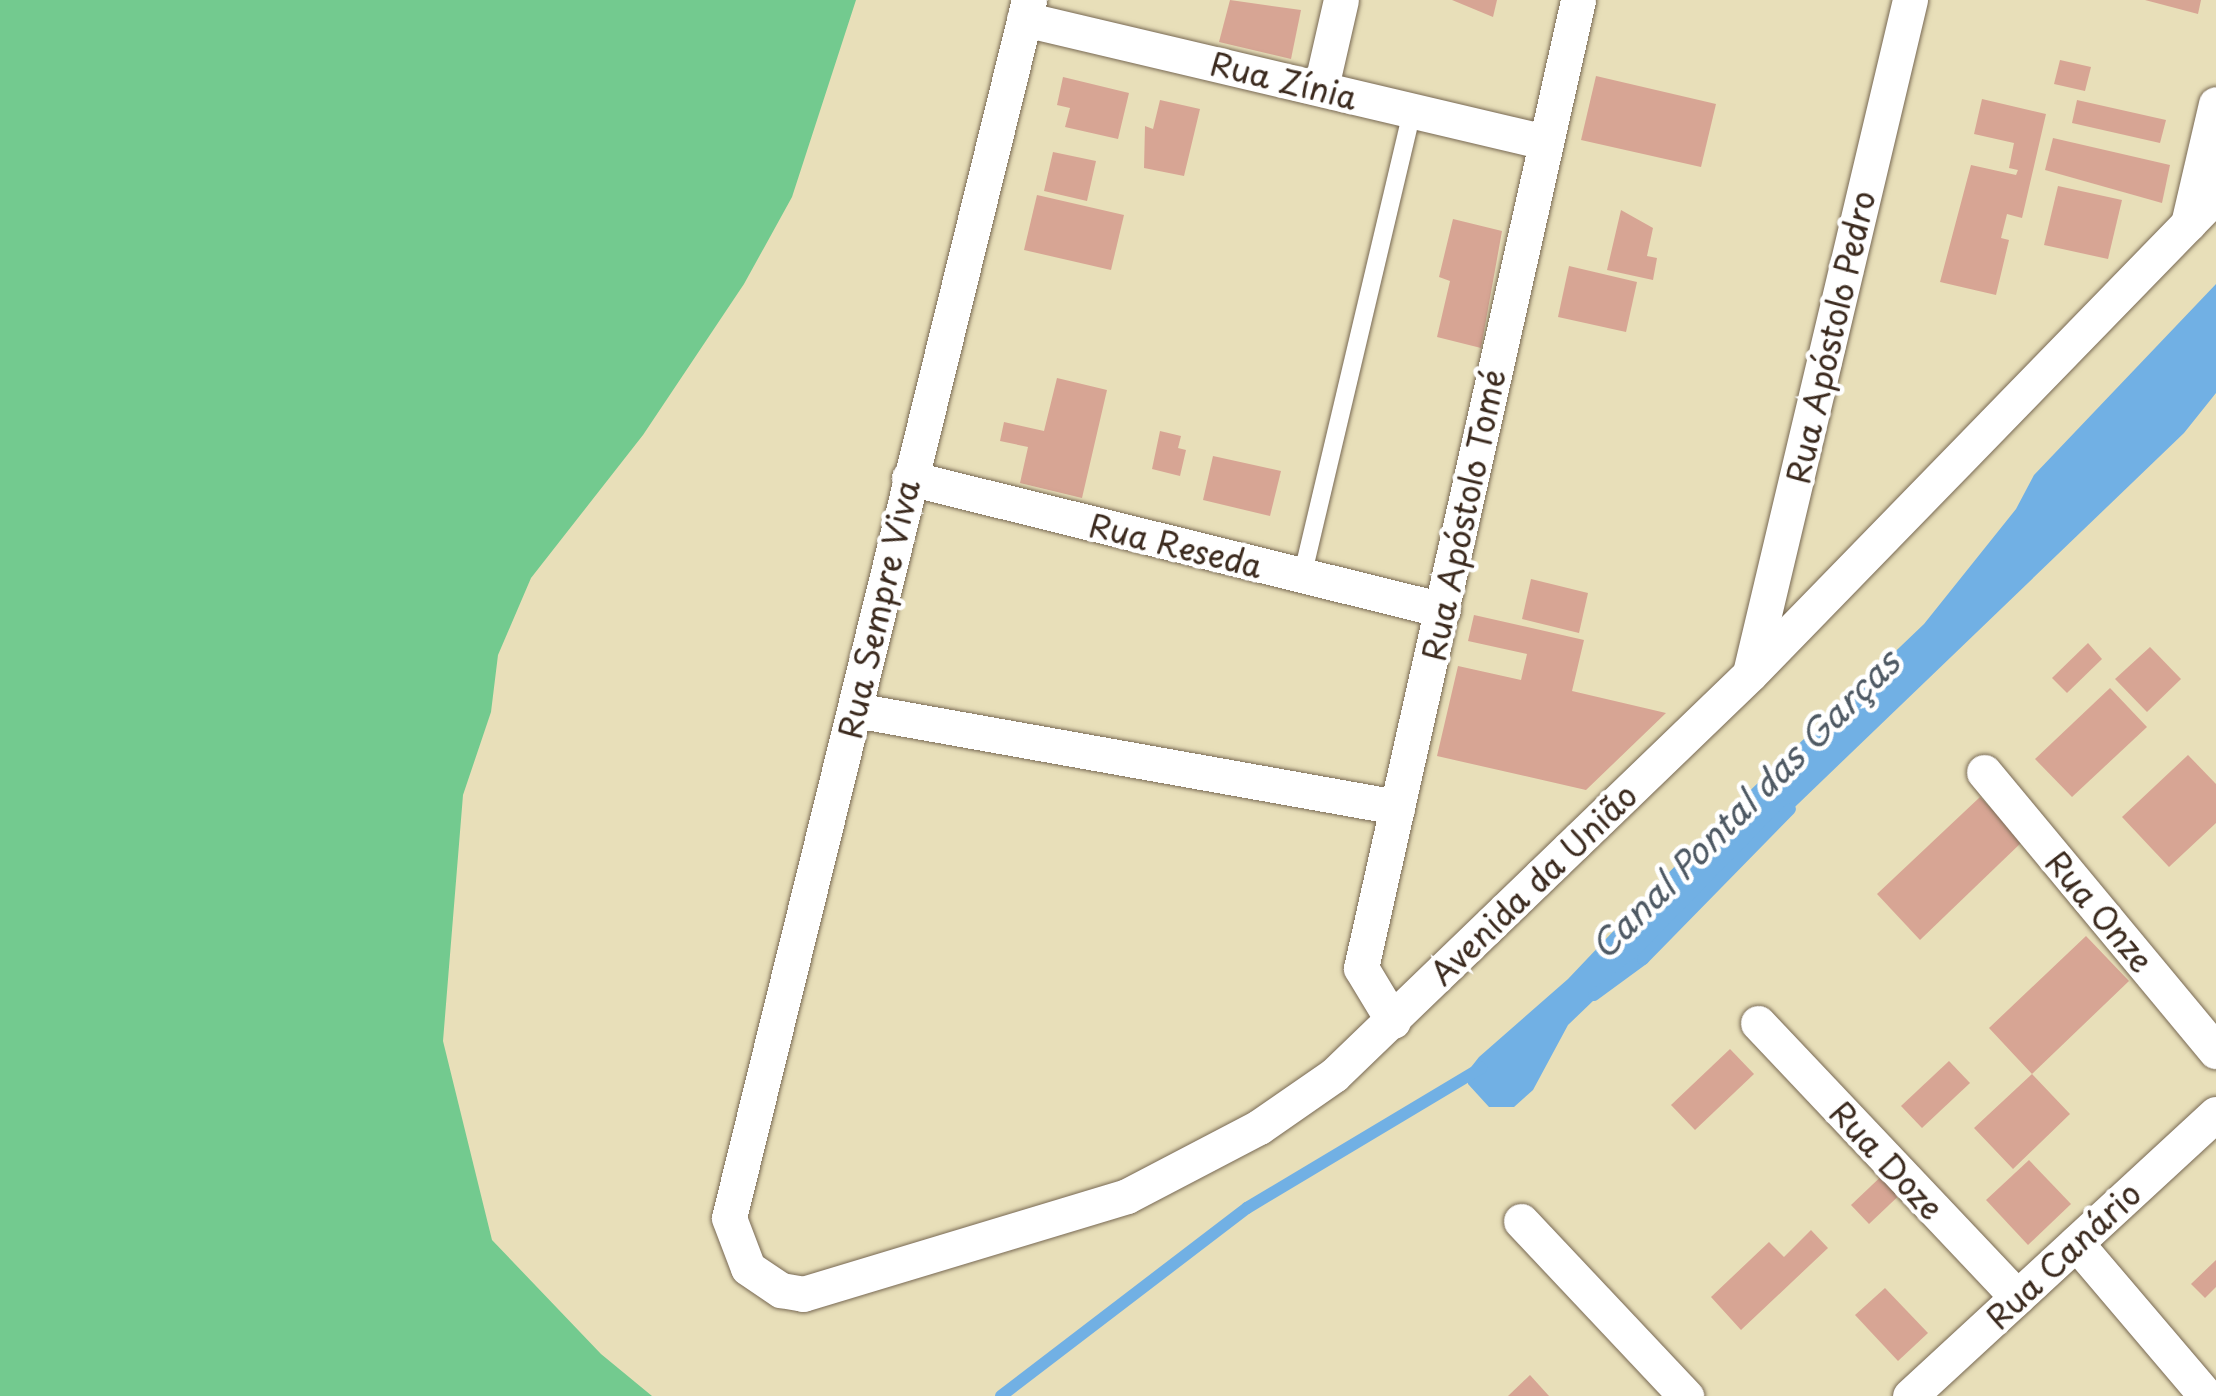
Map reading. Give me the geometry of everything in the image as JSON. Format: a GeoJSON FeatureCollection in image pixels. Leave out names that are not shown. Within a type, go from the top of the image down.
{"type":"FeatureCollection","features":[{"type":"Feature","properties":{"kind":"street"},"geometry":{"type":"LineString","coordinates":[[1320,87],[1341,0]]}},
{"type":"Feature","properties":{"kind":"street","name":"Rua Apóstolo Tomé"},"geometry":{"type":"LineString","coordinates":[[1393,1021],[1361,968],[1578,0]]}},
{"type":"Feature","properties":{"kind":"street","name":"Rua Apóstolo Pedro"},"geometry":{"type":"LineString","coordinates":[[1750,674],[1910,0]]}},
{"type":"Feature","properties":{"kind":"street","name":"Rua Zínia"},"geometry":{"type":"LineString","coordinates":[[1026,10],[1412,113],[1544,142]]}},
{"type":"Feature","properties":{"kind":"street","name":"Rua Sempre Viva"},"geometry":{"type":"LineString","coordinates":[[729,1218],[1026,10]]}},
{"type":"Feature","properties":{"kind":"street"},"geometry":{"type":"LineString","coordinates":[[2186,230],[2216,104]]}},
{"type":"Feature","properties":{"kind":"street","name":"Avenida da União"},"geometry":{"type":"LineString","coordinates":[[729,1218],[738,1253],[762,1280],[792,1292],[824,1292],[1127,1196],[1287,1109],[1393,1021],[1750,674],[2186,230],[2216,194]]}},
{"type":"Feature","properties":{"kind":"street","name":"Rua Reseda"},"geometry":{"type":"LineString","coordinates":[[908,478],[1443,610]]}},
{"type":"Feature","properties":{"kind":"street"},"geometry":{"type":"LineString","coordinates":[[855,710],[1397,807]]}},
{"type":"Feature","properties":{"kind":"street","name":"Rua Onze"},"geometry":{"type":"LineString","coordinates":[[1984,772],[2216,1050]]}},
{"type":"Feature","properties":{"kind":"street","name":"Rua Doze"},"geometry":{"type":"LineString","coordinates":[[1758,1023],[2017,1298]]}},
{"type":"Feature","properties":{"kind":"street","name":"Rua Canário"},"geometry":{"type":"LineString","coordinates":[[1910,1396],[2216,1114]]}},
{"type":"Feature","properties":{"kind":"street"},"geometry":{"type":"LineString","coordinates":[[1520,1221],[1686,1396]]}},
{"type":"Feature","properties":{"kind":"street"},"geometry":{"type":"LineString","coordinates":[[2076,1243],[2206,1396]]}},
{"type":"Feature","properties":{"kind":"lane"},"geometry":{"type":"LineString","coordinates":[[1302,577],[1412,113]]}},
{"type":"Feature","properties":{"kind":"green space"},"geometry":{"type":"Polygon","coordinates":[[[0,0],[856,0],[792,197],[744,284],[643,435],[531,578],[498,655],[491,712],[463,795],[443,1041],[492,1240],[601,1354],[652,1396],[0,1396],[0,0]]]}},
{"type":"Feature","properties":{"kind":"water"},"geometry":{"type":"Polygon","coordinates":[[[2216,284],[2216,393],[2184,433],[1568,1025],[1533,1090],[1514,1107],[1489,1107],[1468,1084],[1468,1071],[1479,1057],[1568,979],[1715,824],[1924,624],[2016,509],[2034,475],[2216,284]]]}},
{"type":"Feature","properties":{"kind":"building"},"geometry":{"type":"Polygon","coordinates":[[[1230,0],[1301,10],[1291,59],[1219,42],[1230,0]]]}},
{"type":"Feature","properties":{"kind":"building"},"geometry":{"type":"Polygon","coordinates":[[[1452,0],[1497,0],[1493,17],[1452,0]]]}},
{"type":"Feature","properties":{"kind":"building"},"geometry":{"type":"Polygon","coordinates":[[[2145,0],[2201,0],[2198,14],[2145,0]]]}},
{"type":"Feature","properties":{"kind":"building"},"geometry":{"type":"Polygon","coordinates":[[[2060,60],[2091,67],[2085,91],[2054,84],[2060,60]]]}},
{"type":"Feature","properties":{"kind":"building"},"geometry":{"type":"Polygon","coordinates":[[[1596,76],[1716,104],[1701,167],[1581,140],[1596,76]]]}},
{"type":"Feature","properties":{"kind":"building"},"geometry":{"type":"Polygon","coordinates":[[[1063,77],[1129,93],[1118,139],[1065,127],[1070,108],[1057,105],[1063,77]]]}},
{"type":"Feature","properties":{"kind":"building"},"geometry":{"type":"Polygon","coordinates":[[[1982,99],[2046,114],[2022,218],[2007,214],[2001,238],[2009,240],[1996,295],[1940,282],[1971,165],[2016,175],[2018,170],[2009,168],[2014,143],[1974,134],[1982,99]]]}},
{"type":"Feature","properties":{"kind":"building"},"geometry":{"type":"Polygon","coordinates":[[[1160,100],[1200,109],[1184,176],[1144,168],[1145,126],[1153,129],[1160,100]]]}},
{"type":"Feature","properties":{"kind":"building"},"geometry":{"type":"Polygon","coordinates":[[[2077,100],[2166,120],[2160,143],[2072,123],[2077,100]]]}},
{"type":"Feature","properties":{"kind":"building"},"geometry":{"type":"Polygon","coordinates":[[[2053,138],[2170,165],[2162,203],[2045,170],[2053,138]]]}},
{"type":"Feature","properties":{"kind":"building"},"geometry":{"type":"Polygon","coordinates":[[[1053,152],[1096,161],[1087,201],[1044,191],[1053,152]]]}},
{"type":"Feature","properties":{"kind":"building"},"geometry":{"type":"Polygon","coordinates":[[[2058,186],[2122,200],[2108,259],[2044,245],[2058,186]]]}},
{"type":"Feature","properties":{"kind":"building"},"geometry":{"type":"Polygon","coordinates":[[[1037,195],[1124,215],[1111,270],[1024,250],[1037,195]]]}},
{"type":"Feature","properties":{"kind":"building"},"geometry":{"type":"Polygon","coordinates":[[[1621,210],[1653,228],[1647,256],[1657,258],[1653,280],[1607,270],[1621,210]]]}},
{"type":"Feature","properties":{"kind":"building"},"geometry":{"type":"Polygon","coordinates":[[[1453,219],[1502,231],[1481,348],[1437,337],[1450,281],[1439,277],[1453,219]]]}},
{"type":"Feature","properties":{"kind":"building"},"geometry":{"type":"Polygon","coordinates":[[[1569,266],[1637,282],[1626,332],[1558,317],[1569,266]]]}},
{"type":"Feature","properties":{"kind":"building"},"geometry":{"type":"Polygon","coordinates":[[[1057,378],[1107,390],[1082,498],[1020,483],[1028,447],[1000,441],[1004,422],[1044,431],[1057,378]]]}},
{"type":"Feature","properties":{"kind":"building"},"geometry":{"type":"Polygon","coordinates":[[[1160,431],[1181,436],[1178,448],[1186,450],[1180,476],[1152,469],[1160,431]]]}},
{"type":"Feature","properties":{"kind":"building"},"geometry":{"type":"Polygon","coordinates":[[[1213,456],[1281,471],[1270,516],[1203,500],[1213,456]]]}},
{"type":"Feature","properties":{"kind":"building"},"geometry":{"type":"Polygon","coordinates":[[[1531,579],[1588,593],[1579,633],[1522,619],[1531,579]]]}},
{"type":"Feature","properties":{"kind":"building"},"geometry":{"type":"Polygon","coordinates":[[[1474,615],[1584,640],[1572,691],[1666,713],[1586,790],[1437,756],[1458,666],[1521,680],[1527,654],[1468,641],[1474,615]]]}},
{"type":"Feature","properties":{"kind":"building"},"geometry":{"type":"Polygon","coordinates":[[[2088,643],[2102,659],[2067,693],[2052,678],[2088,643]]]}},
{"type":"Feature","properties":{"kind":"building"},"geometry":{"type":"Polygon","coordinates":[[[2150,647],[2181,679],[2147,712],[2115,679],[2150,647]]]}},
{"type":"Feature","properties":{"kind":"building"},"geometry":{"type":"Polygon","coordinates":[[[2110,688],[2147,727],[2072,797],[2035,759],[2110,688]]]}},
{"type":"Feature","properties":{"kind":"building"},"geometry":{"type":"Polygon","coordinates":[[[2188,755],[2216,784],[2216,823],[2169,867],[2122,817],[2188,755]]]}},
{"type":"Feature","properties":{"kind":"building"},"geometry":{"type":"Polygon","coordinates":[[[1980,797],[2023,841],[1920,940],[1877,894],[1980,797]]]}},
{"type":"Feature","properties":{"kind":"building"},"geometry":{"type":"Polygon","coordinates":[[[2086,936],[2129,981],[2032,1074],[1989,1028],[2086,936]]]}},
{"type":"Feature","properties":{"kind":"building"},"geometry":{"type":"Polygon","coordinates":[[[1730,1049],[1754,1074],[1695,1130],[1671,1105],[1730,1049]]]}},
{"type":"Feature","properties":{"kind":"building"},"geometry":{"type":"Polygon","coordinates":[[[1949,1061],[1970,1083],[1922,1128],[1901,1106],[1949,1061]]]}},
{"type":"Feature","properties":{"kind":"building"},"geometry":{"type":"Polygon","coordinates":[[[2032,1074],[2070,1114],[2013,1169],[1974,1128],[2032,1074]]]}},
{"type":"Feature","properties":{"kind":"building"},"geometry":{"type":"Polygon","coordinates":[[[2029,1160],[2071,1204],[2028,1245],[1986,1200],[2029,1160]]]}},
{"type":"Feature","properties":{"kind":"building"},"geometry":{"type":"Polygon","coordinates":[[[1890,1168],[1908,1187],[1869,1224],[1851,1205],[1890,1168]]]}},
{"type":"Feature","properties":{"kind":"building"},"geometry":{"type":"Polygon","coordinates":[[[1811,1230],[1828,1248],[1741,1330],[1711,1297],[1769,1242],[1784,1257],[1811,1230]]]}},
{"type":"Feature","properties":{"kind":"building"},"geometry":{"type":"Polygon","coordinates":[[[2216,1260],[2216,1287],[2205,1298],[2191,1284],[2216,1260]]]}},
{"type":"Feature","properties":{"kind":"building"},"geometry":{"type":"Polygon","coordinates":[[[1885,1288],[1928,1333],[1898,1361],[1855,1315],[1885,1288]]]}},
{"type":"Feature","properties":{"kind":"building"},"geometry":{"type":"Polygon","coordinates":[[[1530,1375],[1549,1396],[1508,1396],[1530,1375]]]}},
{"type":"Feature","properties":{"kind":"waterway","name":"Canal Pontal das Garças"},"geometry":{"type":"LineString","coordinates":[[1594,995],[1643,959],[1790,809]]}},
{"type":"Feature","properties":{"kind":"waterway","name":"Canal Pontal das Garças"},"geometry":{"type":"LineString","coordinates":[[1001,1396],[1247,1208],[1481,1068]]}}]}
